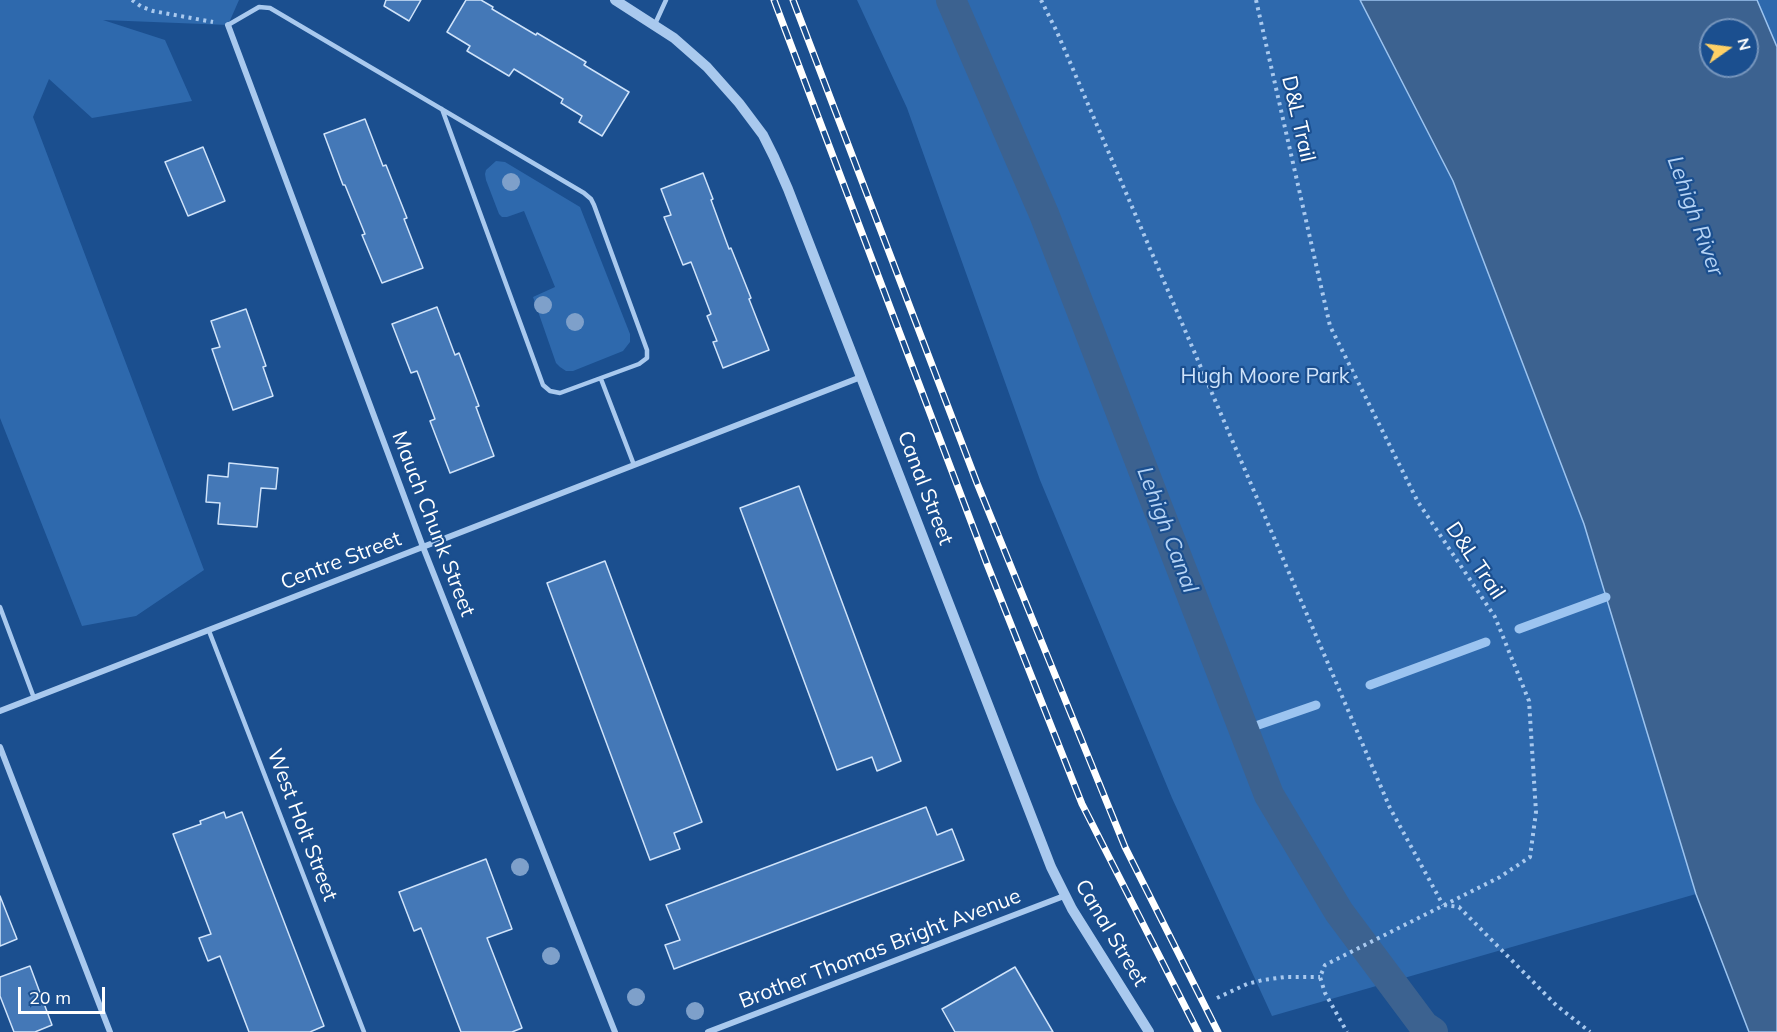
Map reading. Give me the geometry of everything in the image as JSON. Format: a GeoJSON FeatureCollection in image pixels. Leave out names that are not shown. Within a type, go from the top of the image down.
{"type":"FeatureCollection","features":[{"type":"Feature","properties":{"kind":"street","name":"Canal Street"},"geometry":{"type":"LineString","coordinates":[[615,0],[655,24],[707,67],[739,103],[763,135],[788,189],[1051,867],[1064,896],[1149,1032]]}},
{"type":"Feature","properties":{"kind":"street","name":"Mauch Chunk Street"},"geometry":{"type":"LineString","coordinates":[[228,25],[423,547],[615,1032]]}},
{"type":"Feature","properties":{"kind":"street","name":"Centre Street"},"geometry":{"type":"LineString","coordinates":[[0,711],[861,377]]}},
{"type":"Feature","properties":{"kind":"street"},"geometry":{"type":"LineString","coordinates":[[0,747],[110,1032]]}},
{"type":"Feature","properties":{"kind":"street","name":"Brother Thomas Bright Avenue"},"geometry":{"type":"LineString","coordinates":[[708,1032],[1064,896]]}},
{"type":"Feature","properties":{"kind":"lane"},"geometry":{"type":"LineString","coordinates":[[655,24],[666,0]]}},
{"type":"Feature","properties":{"kind":"lane"},"geometry":{"type":"LineString","coordinates":[[228,25],[259,7],[270,8],[442,109],[584,193],[591,199],[647,350],[647,358],[639,364],[560,393],[550,391],[543,386],[442,109]]}},
{"type":"Feature","properties":{"kind":"lane"},"geometry":{"type":"LineString","coordinates":[[601,379],[634,465]]}},
{"type":"Feature","properties":{"kind":"lane"},"geometry":{"type":"LineString","coordinates":[[0,607],[34,698]]}},
{"type":"Feature","properties":{"kind":"lane","name":"West Holt Street"},"geometry":{"type":"LineString","coordinates":[[209,631],[364,1032]]}},
{"type":"Feature","properties":{"kind":"path"},"geometry":{"type":"LineString","coordinates":[[132,0],[153,11],[228,25]]}},
{"type":"Feature","properties":{"kind":"path"},"geometry":{"type":"LineString","coordinates":[[1041,0],[1067,54],[1390,808],[1443,905],[1459,908],[1556,1005],[1590,1032]]}},
{"type":"Feature","properties":{"kind":"path","name":"D&L Trail"},"geometry":{"type":"LineString","coordinates":[[1256,0],[1330,326],[1418,502],[1495,617],[1529,701],[1536,812],[1530,857],[1500,877],[1325,965],[1320,977]]}},
{"type":"Feature","properties":{"kind":"path"},"geometry":{"type":"LineString","coordinates":[[1217,998],[1247,984],[1263,980],[1285,977],[1320,977],[1325,993],[1347,1032]]}},
{"type":"Feature","properties":{"kind":"green space"},"geometry":{"type":"Polygon","coordinates":[[[0,0],[239,0],[228,25],[103,20],[165,40],[192,101],[92,118],[49,79],[33,117],[204,570],[136,616],[82,626],[0,418],[0,0]]]}},
{"type":"Feature","properties":{"kind":"green space","name":"Hugh Moore Park"},"geometry":{"type":"Polygon","coordinates":[[[857,0],[1360,0],[1453,181],[1584,524],[1696,894],[1272,1016],[1172,798],[1040,480],[907,108],[857,0]]]}},
{"type":"Feature","properties":{"kind":"green space"},"geometry":{"type":"Polygon","coordinates":[[[1757,0],[1777,0],[1777,47],[1757,0]]]}},
{"type":"Feature","properties":{"kind":"green space"},"geometry":{"type":"Polygon","coordinates":[[[496,161],[505,162],[580,207],[630,334],[630,342],[623,351],[573,371],[566,371],[556,363],[533,297],[555,287],[524,211],[507,217],[499,214],[485,174],[486,170],[496,161]]]}},
{"type":"Feature","properties":{"kind":"water","name":"Lehigh River"},"geometry":{"type":"Polygon","coordinates":[[[1360,0],[1757,0],[1777,47],[1777,1032],[1749,1032],[1696,894],[1584,524],[1453,181],[1360,0]]]}},
{"type":"Feature","properties":{"kind":"building"},"geometry":{"type":"Polygon","coordinates":[[[386,0],[421,0],[409,21],[384,6],[386,0]]]}},
{"type":"Feature","properties":{"kind":"building"},"geometry":{"type":"Polygon","coordinates":[[[466,0],[481,0],[536,35],[537,33],[586,62],[584,65],[629,92],[602,136],[579,122],[582,116],[561,103],[563,99],[514,69],[509,76],[467,51],[470,46],[447,32],[466,0]]]}},
{"type":"Feature","properties":{"kind":"building"},"geometry":{"type":"Polygon","coordinates":[[[365,119],[407,218],[404,219],[423,268],[382,283],[362,235],[365,234],[324,134],[365,119]]]}},
{"type":"Feature","properties":{"kind":"building"},"geometry":{"type":"Polygon","coordinates":[[[203,147],[225,201],[188,216],[165,162],[203,147]]]}},
{"type":"Feature","properties":{"kind":"building"},"geometry":{"type":"Polygon","coordinates":[[[703,173],[729,249],[731,248],[751,298],[749,299],[769,350],[723,368],[713,342],[717,341],[707,316],[711,314],[691,262],[683,265],[664,217],[671,215],[661,189],[703,173]]]}},
{"type":"Feature","properties":{"kind":"building"},"geometry":{"type":"Polygon","coordinates":[[[437,307],[455,355],[459,353],[479,406],[476,407],[494,456],[450,473],[430,421],[435,419],[417,371],[411,373],[392,324],[437,307]]]}},
{"type":"Feature","properties":{"kind":"building"},"geometry":{"type":"Polygon","coordinates":[[[246,309],[266,366],[263,367],[273,396],[233,410],[212,349],[220,347],[211,321],[246,309]]]}},
{"type":"Feature","properties":{"kind":"building"},"geometry":{"type":"Polygon","coordinates":[[[229,463],[278,468],[276,489],[261,488],[257,527],[218,524],[220,503],[206,502],[208,475],[228,477],[229,463]]]}},
{"type":"Feature","properties":{"kind":"building"},"geometry":{"type":"Polygon","coordinates":[[[799,486],[901,761],[877,771],[872,757],[837,770],[740,508],[799,486]]]}},
{"type":"Feature","properties":{"kind":"building"},"geometry":{"type":"Polygon","coordinates":[[[605,561],[702,822],[674,833],[680,849],[650,860],[547,583],[605,561]]]}},
{"type":"Feature","properties":{"kind":"building"},"geometry":{"type":"Polygon","coordinates":[[[926,807],[937,835],[952,829],[964,860],[674,969],[665,945],[680,940],[666,905],[926,807]]]}},
{"type":"Feature","properties":{"kind":"building"},"geometry":{"type":"Polygon","coordinates":[[[224,812],[226,818],[242,812],[324,1026],[310,1032],[249,1032],[220,956],[208,961],[199,938],[211,934],[173,834],[201,824],[200,821],[224,812]]]}},
{"type":"Feature","properties":{"kind":"building"},"geometry":{"type":"Polygon","coordinates":[[[486,859],[512,929],[487,938],[522,1028],[512,1032],[461,1032],[421,928],[414,931],[399,892],[486,859]]]}},
{"type":"Feature","properties":{"kind":"building"},"geometry":{"type":"Polygon","coordinates":[[[0,896],[17,939],[0,946],[0,896]]]}},
{"type":"Feature","properties":{"kind":"building"},"geometry":{"type":"Polygon","coordinates":[[[30,966],[52,1025],[35,1032],[14,1032],[0,996],[0,977],[30,966]]]}},
{"type":"Feature","properties":{"kind":"building"},"geometry":{"type":"Polygon","coordinates":[[[1015,967],[1053,1032],[955,1032],[942,1009],[1015,967]]]}},
{"type":"Feature","properties":{"kind":"waterway","name":"Lehigh Canal"},"geometry":{"type":"LineString","coordinates":[[951,0],[1044,214],[1269,795],[1339,912],[1424,1026],[1433,1032]]}},
{"type":"Feature","properties":{"kind":"waterway"},"geometry":{"type":"LineString","coordinates":[[1519,629],[1606,597]]}},
{"type":"Feature","properties":{"kind":"waterway"},"geometry":{"type":"LineString","coordinates":[[1370,685],[1486,642]]}},
{"type":"Feature","properties":{"kind":"waterway"},"geometry":{"type":"LineString","coordinates":[[1244,730],[1316,705]]}},
{"type":"Feature","properties":{"kind":"railway"},"geometry":{"type":"LineString","coordinates":[[774,0],[987,564],[1082,804],[1198,1032]]}},
{"type":"Feature","properties":{"kind":"railway"},"geometry":{"type":"LineString","coordinates":[[793,0],[977,483],[1125,847],[1218,1032]]}}]}
